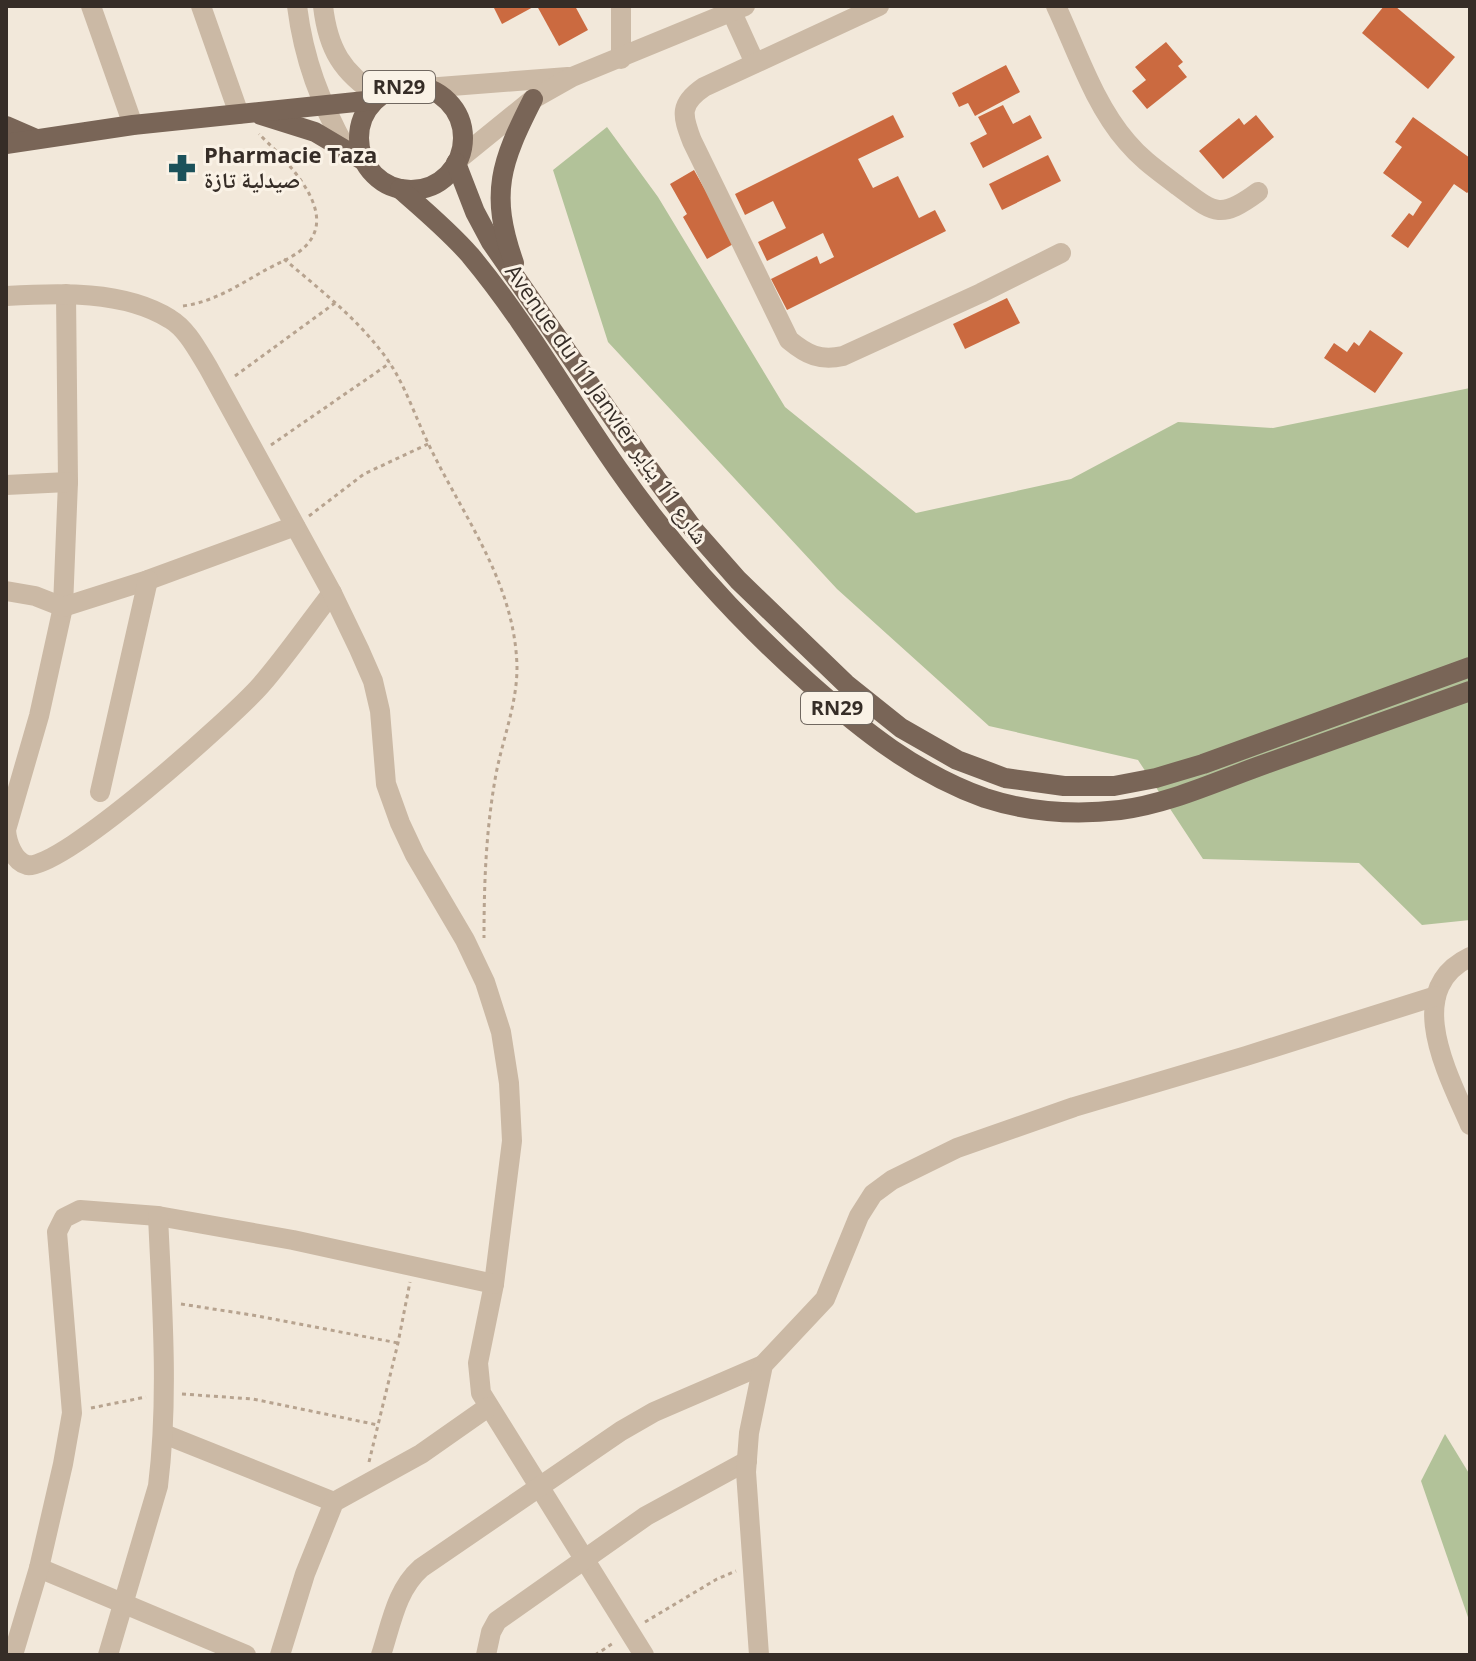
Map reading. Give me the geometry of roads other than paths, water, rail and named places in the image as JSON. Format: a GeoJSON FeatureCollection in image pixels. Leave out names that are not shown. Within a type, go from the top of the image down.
{"type":"FeatureCollection","features":[{"type":"Feature","properties":{"kind":"main road","name":"RN29"},"geometry":{"type":"LineString","coordinates":[[6,144],[133,125],[377,98],[406,86],[426,88],[439,94],[458,116],[462,130],[458,161]]}},
{"type":"Feature","properties":{"kind":"main road","name":"RN29"},"geometry":{"type":"LineString","coordinates":[[377,98],[365,113],[359,129],[359,145],[364,161],[373,174],[386,184],[400,189]]}},
{"type":"Feature","properties":{"kind":"main road"},"geometry":{"type":"LineString","coordinates":[[522,286],[507,242],[501,190],[503,166],[510,145],[533,99]]}},
{"type":"Feature","properties":{"kind":"main road","name":"RN29"},"geometry":{"type":"LineString","coordinates":[[246,114],[315,132],[364,161]]}},
{"type":"Feature","properties":{"kind":"main road"},"geometry":{"type":"LineString","coordinates":[[6,126],[36,139]]}},
{"type":"Feature","properties":{"kind":"main road"},"geometry":{"type":"LineString","coordinates":[[400,189],[432,185],[442,180],[458,161]]}},
{"type":"Feature","properties":{"kind":"main road","name":"Avenue du 11 Janvier شارع 11 يناير"},"geometry":{"type":"LineString","coordinates":[[458,161],[475,212],[491,242],[694,530],[738,580],[846,684],[901,728],[957,760],[1005,778],[1064,786],[1114,786],[1203,764],[1470,667]]}},
{"type":"Feature","properties":{"kind":"main road","name":"Avenue du 11 Janvier شارع 11 يناير"},"geometry":{"type":"LineString","coordinates":[[400,189],[460,244],[504,299],[617,468],[671,541],[716,593],[768,647],[831,703],[885,747],[940,779],[986,798],[1025,808],[1095,812],[1125,809],[1193,791],[1470,691]]}},
{"type":"Feature","properties":{"kind":"street"},"geometry":{"type":"LineString","coordinates":[[91,6],[133,125]]}},
{"type":"Feature","properties":{"kind":"street"},"geometry":{"type":"LineString","coordinates":[[201,6],[246,114]]}},
{"type":"Feature","properties":{"kind":"street"},"geometry":{"type":"LineString","coordinates":[[297,6],[307,58],[322,103],[346,149]]}},
{"type":"Feature","properties":{"kind":"street"},"geometry":{"type":"LineString","coordinates":[[323,6],[336,57],[347,72],[377,98]]}},
{"type":"Feature","properties":{"kind":"street"},"geometry":{"type":"LineString","coordinates":[[621,6],[621,59]]}},
{"type":"Feature","properties":{"kind":"street"},"geometry":{"type":"LineString","coordinates":[[879,6],[694,94],[684,113],[692,141],[789,340],[806,354],[826,360],[843,356],[1061,253]]}},
{"type":"Feature","properties":{"kind":"street"},"geometry":{"type":"LineString","coordinates":[[1056,6],[1108,115],[1143,159],[1208,209],[1223,211],[1238,207],[1258,192]]}},
{"type":"Feature","properties":{"kind":"street"},"geometry":{"type":"LineString","coordinates":[[458,161],[533,99],[572,77],[621,59],[736,8],[755,63]]}},
{"type":"Feature","properties":{"kind":"street"},"geometry":{"type":"LineString","coordinates":[[426,88],[572,77]]}},
{"type":"Feature","properties":{"kind":"street"},"geometry":{"type":"LineString","coordinates":[[66,294],[68,482],[63,607],[39,716],[6,830],[12,851],[27,865],[57,855],[156,783],[209,737],[260,686],[332,593]]}},
{"type":"Feature","properties":{"kind":"street"},"geometry":{"type":"LineString","coordinates":[[6,296],[66,294],[104,297],[152,310],[172,320],[193,343],[332,593],[373,681],[380,711],[386,784],[400,823],[415,855],[465,940],[485,982],[501,1032],[509,1083],[512,1141],[494,1284],[478,1363],[481,1393],[644,1655]]}},
{"type":"Feature","properties":{"kind":"street"},"geometry":{"type":"LineString","coordinates":[[6,485],[68,482]]}},
{"type":"Feature","properties":{"kind":"street"},"geometry":{"type":"LineString","coordinates":[[6,591],[35,596],[63,607],[148,580],[295,526]]}},
{"type":"Feature","properties":{"kind":"street"},"geometry":{"type":"LineString","coordinates":[[100,792],[148,580]]}},
{"type":"Feature","properties":{"kind":"street"},"geometry":{"type":"LineString","coordinates":[[1470,957],[1448,973],[1436,996],[1434,1027],[1470,1125]]}},
{"type":"Feature","properties":{"kind":"street"},"geometry":{"type":"LineString","coordinates":[[381,1655],[409,1579],[539,1486],[654,1412],[763,1365],[825,1299],[865,1203],[892,1180],[957,1148],[1074,1107],[1436,996]]}},
{"type":"Feature","properties":{"kind":"street"},"geometry":{"type":"LineString","coordinates":[[13,1655],[39,1568],[72,1413],[57,1232],[60,1223],[69,1215],[80,1210],[158,1216],[293,1240],[494,1284]]}},
{"type":"Feature","properties":{"kind":"street"},"geometry":{"type":"LineString","coordinates":[[108,1655],[158,1486],[164,1434],[158,1216]]}},
{"type":"Feature","properties":{"kind":"street"},"geometry":{"type":"LineString","coordinates":[[759,1655],[751,1565],[747,1461],[749,1433],[763,1365]]}},
{"type":"Feature","properties":{"kind":"street"},"geometry":{"type":"LineString","coordinates":[[280,1655],[305,1574],[334,1502],[421,1454],[488,1407]]}},
{"type":"Feature","properties":{"kind":"street"},"geometry":{"type":"LineString","coordinates":[[164,1434],[334,1502]]}},
{"type":"Feature","properties":{"kind":"street"},"geometry":{"type":"LineString","coordinates":[[486,1655],[497,1621],[646,1516],[747,1461]]}},
{"type":"Feature","properties":{"kind":"street"},"geometry":{"type":"LineString","coordinates":[[39,1568],[246,1655]]}},
{"type":"Feature","properties":{"kind":"place","name":"Pharmacie Taza صيدلية تازة"},"geometry":{"type":"Point","coordinates":[182,168]}}]}
